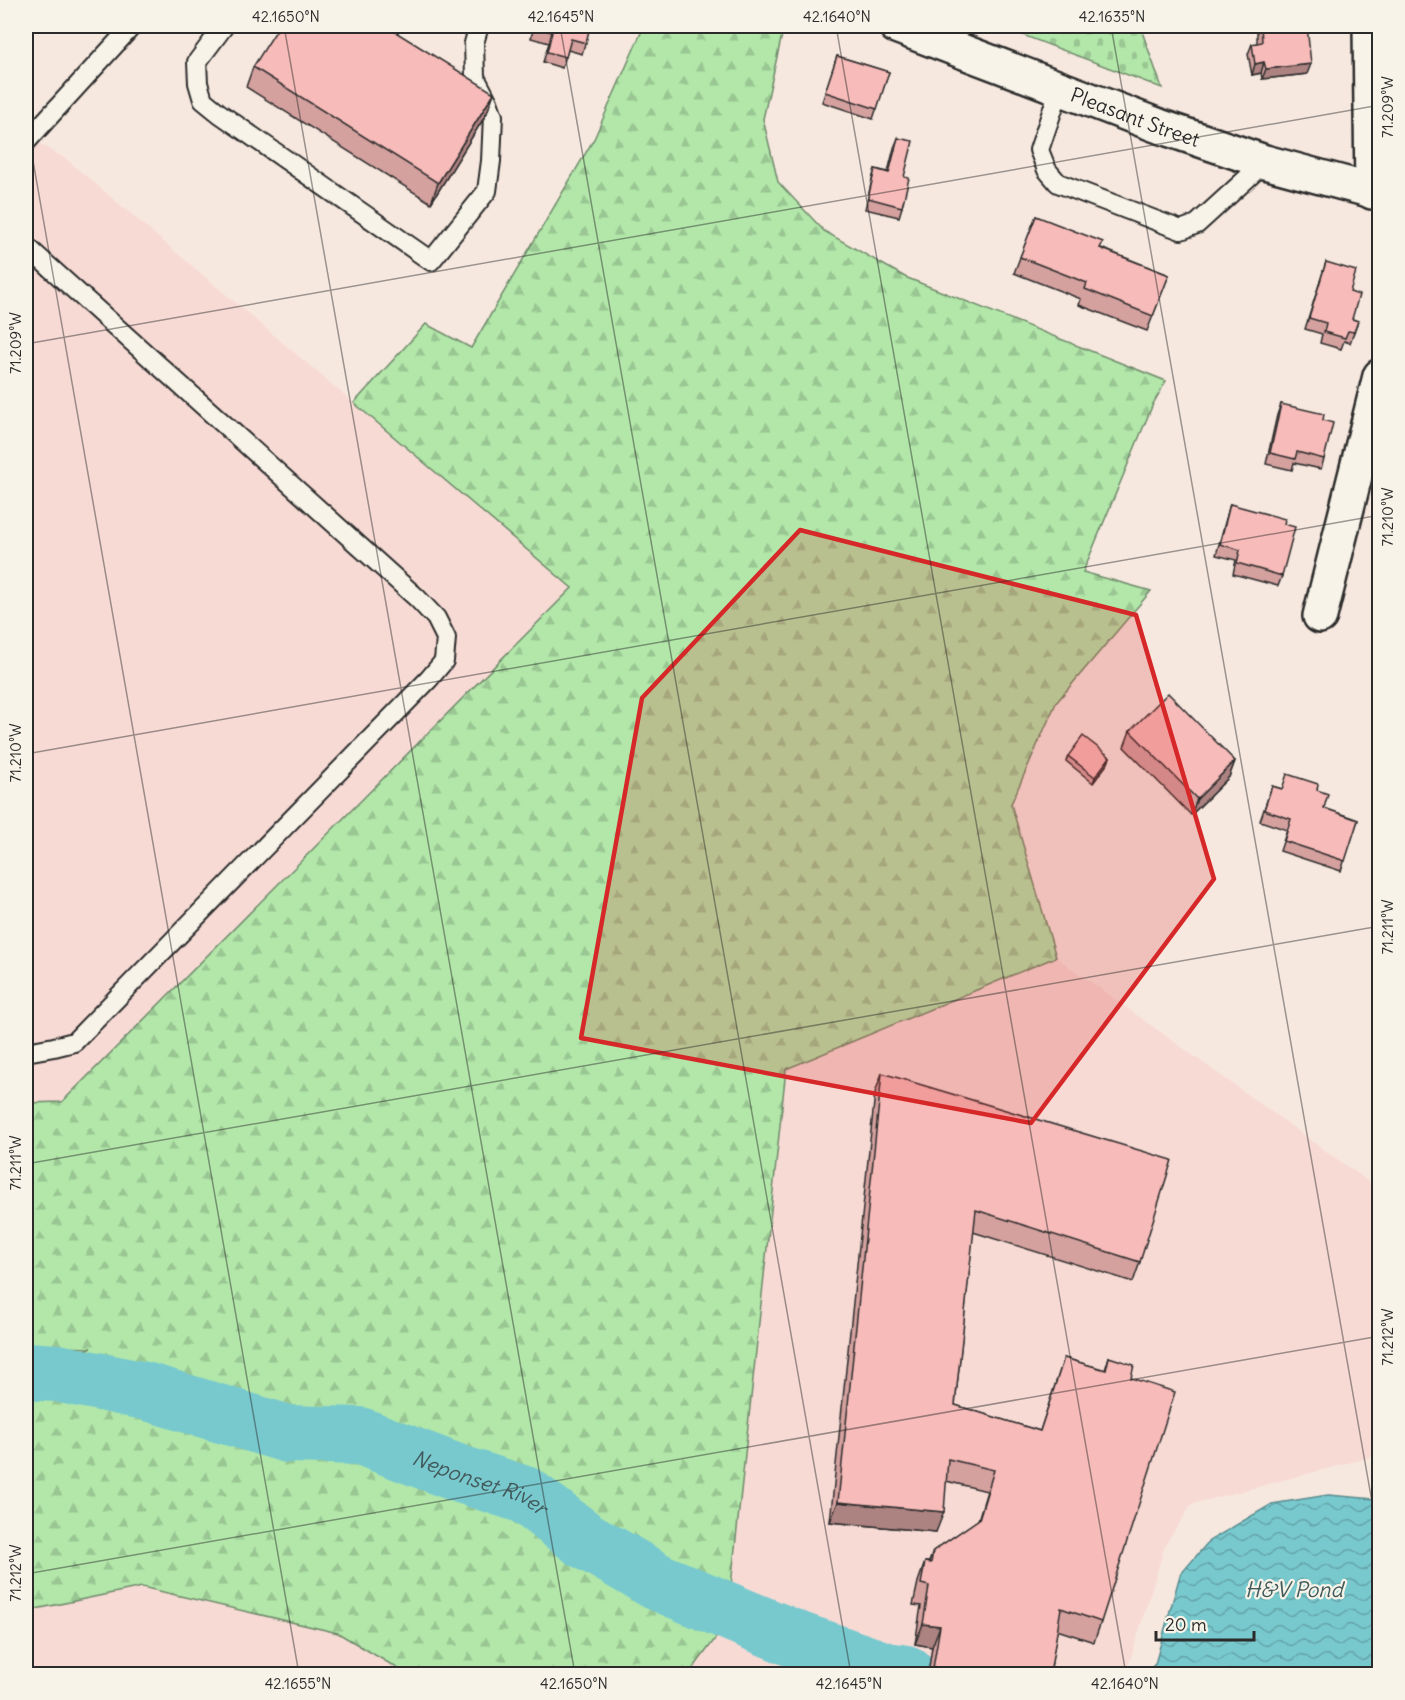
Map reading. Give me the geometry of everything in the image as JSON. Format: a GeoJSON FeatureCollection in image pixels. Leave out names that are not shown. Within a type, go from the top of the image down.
{"type":"FeatureCollection","features":[{"type":"Feature","properties":{"kind":"street","name":"Pleasant Street"},"geometry":{"type":"LineString","coordinates":[[896,26],[1159,126],[1265,162],[1376,192]]}},
{"type":"Feature","properties":{"kind":"street"},"geometry":{"type":"LineString","coordinates":[[1370,26],[1376,192]]}},
{"type":"Feature","properties":{"kind":"street"},"geometry":{"type":"LineString","coordinates":[[1320,616],[1380,376]]}},
{"type":"Feature","properties":{"kind":"lane"},"geometry":{"type":"LineString","coordinates":[[26,142],[132,26]]}},
{"type":"Feature","properties":{"kind":"lane"},"geometry":{"type":"LineString","coordinates":[[224,26],[197,62],[198,83],[203,99],[219,113],[431,261],[487,191],[493,116],[475,77],[474,43],[479,26]]}},
{"type":"Feature","properties":{"kind":"lane"},"geometry":{"type":"LineString","coordinates":[[1060,88],[1039,150],[1047,170],[1058,183],[1181,230],[1197,224],[1265,162]]}},
{"type":"Feature","properties":{"kind":"lane"},"geometry":{"type":"LineString","coordinates":[[26,246],[417,598],[436,618],[446,638],[444,661],[429,679],[74,1042],[26,1052]]}},
{"type":"Feature","properties":{"kind":"highlighted area"},"geometry":{"type":"Polygon","coordinates":[[[800,530],[1136,615],[1214,879],[1031,1123],[581,1038],[642,698],[800,530]]]}},
{"type":"Feature","properties":{"kind":"shaded area"},"geometry":{"type":"Polygon","coordinates":[[[26,136],[66,159],[572,588],[62,1102],[26,1103],[26,136]]]}},
{"type":"Feature","properties":{"kind":"shaded area"},"geometry":{"type":"Polygon","coordinates":[[[1056,957],[1379,1189],[1379,1455],[1192,1504],[1165,1545],[1126,1674],[689,1674],[727,1623],[786,1069],[1056,957]]]}},
{"type":"Feature","properties":{"kind":"shaded area"},"geometry":{"type":"Polygon","coordinates":[[[142,1587],[338,1633],[407,1674],[26,1674],[26,1611],[142,1587]]]}},
{"type":"Feature","properties":{"kind":"green space"},"geometry":{"type":"Polygon","coordinates":[[[644,26],[784,26],[763,119],[778,182],[824,231],[905,277],[1166,381],[1153,404],[1083,572],[1151,591],[1056,703],[1011,804],[1056,957],[786,1069],[727,1623],[689,1674],[407,1674],[338,1633],[142,1587],[26,1611],[26,1372],[91,1348],[26,1346],[26,1103],[62,1102],[572,588],[354,403],[426,324],[471,348],[594,139],[644,26]]]}},
{"type":"Feature","properties":{"kind":"green space"},"geometry":{"type":"Polygon","coordinates":[[[999,26],[1140,26],[1162,88],[999,26]]]}},
{"type":"Feature","properties":{"kind":"water","name":"H&V Pond"},"geometry":{"type":"Polygon","coordinates":[[[1328,1495],[1375,1499],[1379,1502],[1379,1674],[1145,1674],[1155,1664],[1180,1575],[1209,1541],[1272,1504],[1328,1495]]]}},
{"type":"Feature","properties":{"kind":"building"},"geometry":{"type":"Polygon","coordinates":[[[279,26],[386,26],[494,93],[438,183],[253,67],[279,26]]]}},
{"type":"Feature","properties":{"kind":"building"},"geometry":{"type":"Polygon","coordinates":[[[535,26],[590,26],[586,43],[571,39],[566,57],[547,52],[552,32],[535,26]]]}},
{"type":"Feature","properties":{"kind":"building"},"geometry":{"type":"Polygon","coordinates":[[[1261,26],[1307,26],[1311,64],[1266,69],[1264,62],[1255,64],[1252,44],[1262,42],[1261,26]]]}},
{"type":"Feature","properties":{"kind":"building"},"geometry":{"type":"Polygon","coordinates":[[[837,56],[889,72],[877,109],[825,92],[837,56]]]}},
{"type":"Feature","properties":{"kind":"building"},"geometry":{"type":"Polygon","coordinates":[[[898,138],[913,141],[904,177],[909,178],[902,207],[868,198],[875,169],[889,173],[898,138]]]}},
{"type":"Feature","properties":{"kind":"building"},"geometry":{"type":"Polygon","coordinates":[[[1036,216],[1103,242],[1100,248],[1169,275],[1153,316],[1085,289],[1087,283],[1020,257],[1036,216]]]}},
{"type":"Feature","properties":{"kind":"building"},"geometry":{"type":"Polygon","coordinates":[[[1326,262],[1356,271],[1350,292],[1359,295],[1352,319],[1358,321],[1354,332],[1348,331],[1345,338],[1324,332],[1326,323],[1309,318],[1326,262]]]}},
{"type":"Feature","properties":{"kind":"building"},"geometry":{"type":"Polygon","coordinates":[[[1281,404],[1324,414],[1323,420],[1333,423],[1324,459],[1297,452],[1295,459],[1270,453],[1281,404]]]}},
{"type":"Feature","properties":{"kind":"building"},"geometry":{"type":"Polygon","coordinates":[[[1230,504],[1285,519],[1284,524],[1295,527],[1282,576],[1237,563],[1240,550],[1220,544],[1230,504]]]}},
{"type":"Feature","properties":{"kind":"building"},"geometry":{"type":"Polygon","coordinates":[[[1168,693],[1235,761],[1197,799],[1130,731],[1168,693]]]}},
{"type":"Feature","properties":{"kind":"building"},"geometry":{"type":"Polygon","coordinates":[[[1083,736],[1110,757],[1095,777],[1068,756],[1083,736]]]}},
{"type":"Feature","properties":{"kind":"building"},"geometry":{"type":"Polygon","coordinates":[[[1287,774],[1318,784],[1317,790],[1328,794],[1324,808],[1358,820],[1345,861],[1284,841],[1291,819],[1264,810],[1272,786],[1282,789],[1287,774]]]}},
{"type":"Feature","properties":{"kind":"building"},"geometry":{"type":"Polygon","coordinates":[[[882,1073],[1172,1160],[1140,1262],[976,1210],[955,1405],[1040,1431],[1064,1358],[1106,1370],[1109,1357],[1134,1365],[1131,1378],[1175,1392],[1101,1622],[1061,1608],[1050,1674],[932,1674],[940,1626],[923,1624],[929,1586],[921,1584],[925,1562],[931,1563],[933,1551],[979,1519],[994,1470],[948,1459],[944,1512],[838,1502],[882,1073]]]}},
{"type":"Feature","properties":{"kind":"building"},"geometry":{"type":"Polygon","coordinates":[[[356,1668],[366,1674],[352,1674],[356,1668]]]}},
{"type":"Feature","properties":{"kind":"waterway","name":"Neponset River"},"geometry":{"type":"LineString","coordinates":[[26,1371],[57,1373],[145,1391],[288,1434],[360,1436],[460,1474],[525,1495],[585,1540],[658,1582],[802,1642],[886,1671],[906,1674]]}}]}
